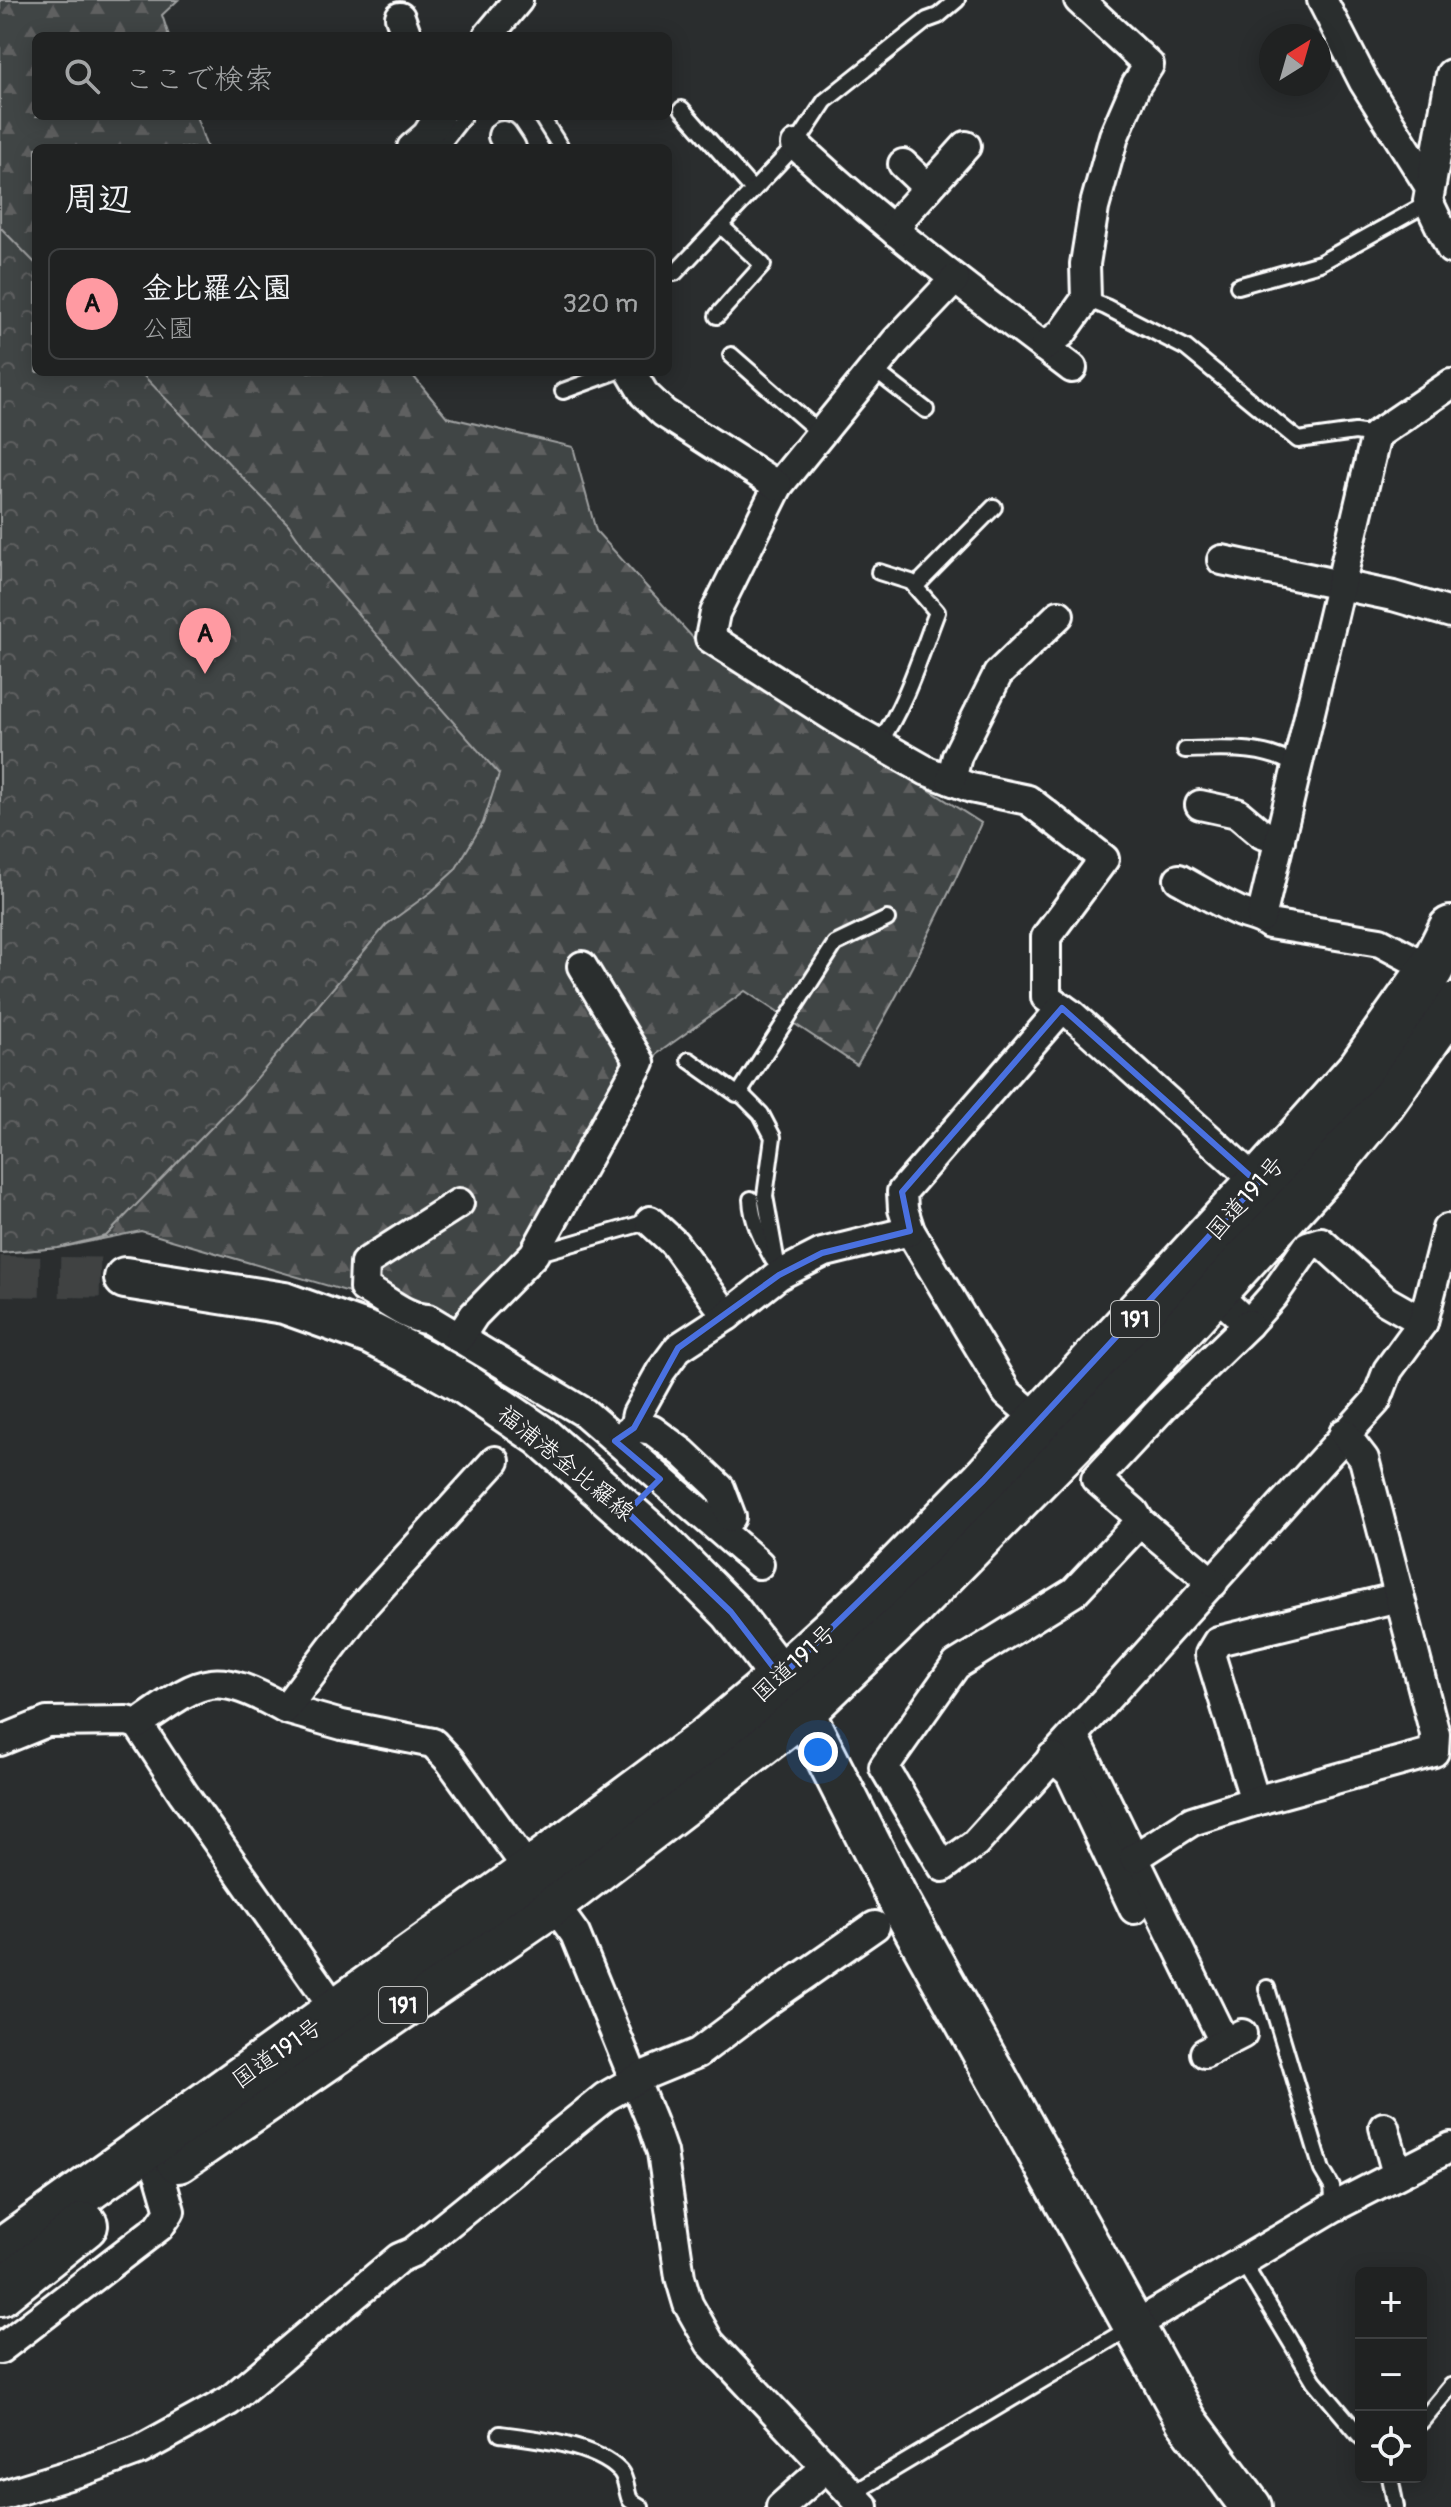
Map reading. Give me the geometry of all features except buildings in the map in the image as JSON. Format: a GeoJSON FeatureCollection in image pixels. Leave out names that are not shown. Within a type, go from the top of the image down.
{"type":"FeatureCollection","features":[{"type":"Feature","properties":{"kind":"highway","name":"国道191号"},"geometry":{"type":"LineString","coordinates":[[0,2252],[151,2161],[542,1887],[705,1741],[792,1694],[910,1608],[1129,1385],[1336,1159],[1382,1103],[1441,987],[1451,929]]}},
{"type":"Feature","properties":{"kind":"highway","name":"国道191号"},"geometry":{"type":"LineString","coordinates":[[792,1694],[872,1594],[1040,1421],[1360,1069],[1441,987]]}},
{"type":"Feature","properties":{"kind":"highway","name":"国道191号"},"geometry":{"type":"LineString","coordinates":[[0,2293],[88,2222],[151,2161]]}},
{"type":"Feature","properties":{"kind":"street"},"geometry":{"type":"LineString","coordinates":[[491,32],[518,0]]}},
{"type":"Feature","properties":{"kind":"street"},"geometry":{"type":"LineString","coordinates":[[1044,347],[1062,333],[1086,299],[1085,264],[1094,208],[1114,136],[1136,85],[1149,65],[1079,0]]}},
{"type":"Feature","properties":{"kind":"street"},"geometry":{"type":"LineString","coordinates":[[1322,0],[1364,82],[1429,195],[1451,249]]}},
{"type":"Feature","properties":{"kind":"street"},"geometry":{"type":"LineString","coordinates":[[1429,195],[1450,78]]}},
{"type":"Feature","properties":{"kind":"street"},"geometry":{"type":"LineString","coordinates":[[417,144],[436,120]]}},
{"type":"Feature","properties":{"kind":"street"},"geometry":{"type":"LineString","coordinates":[[796,145],[846,192],[1072,368]]}},
{"type":"Feature","properties":{"kind":"street"},"geometry":{"type":"LineString","coordinates":[[896,232],[904,215],[966,146]]}},
{"type":"Feature","properties":{"kind":"street"},"geometry":{"type":"LineString","coordinates":[[903,164],[928,188]]}},
{"type":"Feature","properties":{"kind":"street"},"geometry":{"type":"LineString","coordinates":[[955,279],[873,369],[778,486],[715,613],[710,638],[927,771],[971,788],[1028,800],[1104,859],[1046,937],[1046,997],[1258,1183]]}},
{"type":"Feature","properties":{"kind":"street"},"geometry":{"type":"LineString","coordinates":[[633,376],[644,394],[664,413],[778,486]]}},
{"type":"Feature","properties":{"kind":"street"},"geometry":{"type":"LineString","coordinates":[[1261,918],[1376,435],[1451,384]]}},
{"type":"Feature","properties":{"kind":"street"},"geometry":{"type":"LineString","coordinates":[[1222,560],[1406,599],[1451,613]]}},
{"type":"Feature","properties":{"kind":"street"},"geometry":{"type":"LineString","coordinates":[[951,780],[957,756],[998,674],[1059,615]]}},
{"type":"Feature","properties":{"kind":"street"},"geometry":{"type":"LineString","coordinates":[[1200,805],[1237,813],[1262,834],[1280,840]]}},
{"type":"Feature","properties":{"kind":"street"},"geometry":{"type":"LineString","coordinates":[[1179,879],[1269,924],[1380,942],[1441,987]]}},
{"type":"Feature","properties":{"kind":"street"},"geometry":{"type":"LineString","coordinates":[[459,1338],[474,1315],[534,1254],[640,1062],[582,966]]}},
{"type":"Feature","properties":{"kind":"street"},"geometry":{"type":"LineString","coordinates":[[1040,1421],[1007,1393],[910,1231],[903,1209],[902,1192],[1062,1008]]}},
{"type":"Feature","properties":{"kind":"street"},"geometry":{"type":"LineString","coordinates":[[459,1203],[365,1263],[364,1288],[413,1318],[428,1319],[624,1434],[662,1481],[754,1560],[748,1537],[731,1517],[685,1478],[675,1474],[662,1481],[627,1512]]}},
{"type":"Feature","properties":{"kind":"street"},"geometry":{"type":"LineString","coordinates":[[650,1221],[674,1243],[727,1316]]}},
{"type":"Feature","properties":{"kind":"street"},"geometry":{"type":"LineString","coordinates":[[1140,1522],[1066,1598],[956,1665],[884,1767],[943,1867],[975,1844],[1376,1401],[1388,1370],[1423,1322],[1447,1229],[1451,1230]]}},
{"type":"Feature","properties":{"kind":"street"},"geometry":{"type":"LineString","coordinates":[[624,1434],[678,1348],[727,1316],[779,1275],[822,1253],[910,1231]]}},
{"type":"Feature","properties":{"kind":"street"},"geometry":{"type":"LineString","coordinates":[[1213,1583],[1140,1522],[1134,1512],[1096,1479],[1164,1406],[1248,1324],[1273,1296],[1308,1246],[1321,1242],[1386,1301],[1423,1322]]}},
{"type":"Feature","properties":{"kind":"street","name":"福浦港金比羅線"},"geometry":{"type":"LineString","coordinates":[[125,1278],[284,1303],[371,1334],[462,1382],[541,1436],[663,1544],[731,1612],[792,1694],[900,1903],[1186,2420],[1251,2507]]}},
{"type":"Feature","properties":{"kind":"street"},"geometry":{"type":"LineString","coordinates":[[1214,1292],[1248,1324]]}},
{"type":"Feature","properties":{"kind":"street"},"geometry":{"type":"LineString","coordinates":[[624,1434],[652,1430],[683,1453],[720,1488],[731,1517]]}},
{"type":"Feature","properties":{"kind":"street"},"geometry":{"type":"LineString","coordinates":[[1134,1858],[1192,1821],[1434,1752],[1435,1734],[1364,1459],[1344,1433]]}},
{"type":"Feature","properties":{"kind":"street"},"geometry":{"type":"LineString","coordinates":[[285,1709],[362,1607],[495,1461]]}},
{"type":"Feature","properties":{"kind":"street"},"geometry":{"type":"LineString","coordinates":[[1255,1801],[1210,1654],[1218,1641],[1399,1597]]}},
{"type":"Feature","properties":{"kind":"street"},"geometry":{"type":"LineString","coordinates":[[138,1724],[204,1683],[225,1683],[242,1687],[285,1709],[342,1725],[433,1743],[450,1761],[575,1934],[662,2152],[680,2277],[688,2304],[710,2343],[858,2501]]}},
{"type":"Feature","properties":{"kind":"street"},"geometry":{"type":"LineString","coordinates":[[0,1741],[47,1722],[127,1721],[138,1724],[346,2024]]}},
{"type":"Feature","properties":{"kind":"street"},"geometry":{"type":"LineString","coordinates":[[1074,1735],[1224,2043]]}},
{"type":"Feature","properties":{"kind":"street"},"geometry":{"type":"LineString","coordinates":[[1052,1757],[1070,1773],[1134,1909]]}},
{"type":"Feature","properties":{"kind":"street"},"geometry":{"type":"LineString","coordinates":[[0,2496],[140,2450],[229,2401],[399,2258],[413,2252],[605,2097],[634,2080],[698,2053],[875,1926]]}},
{"type":"Feature","properties":{"kind":"street"},"geometry":{"type":"LineString","coordinates":[[1384,2127],[1397,2174]]}},
{"type":"Feature","properties":{"kind":"street"},"geometry":{"type":"LineString","coordinates":[[1134,2326],[1334,2207],[1451,2147]]}},
{"type":"Feature","properties":{"kind":"street"},"geometry":{"type":"LineString","coordinates":[[0,2349],[159,2227],[170,2211],[151,2161]]}},
{"type":"Feature","properties":{"kind":"street"},"geometry":{"type":"LineString","coordinates":[[781,2507],[826,2467]]}},
{"type":"Feature","properties":{"kind":"lane"},"geometry":{"type":"LineString","coordinates":[[675,273],[796,145],[825,101],[957,0]]}},
{"type":"Feature","properties":{"kind":"lane"},"geometry":{"type":"LineString","coordinates":[[682,109],[753,190]]}},
{"type":"Feature","properties":{"kind":"lane"},"geometry":{"type":"LineString","coordinates":[[442,144],[461,120]]}},
{"type":"Feature","properties":{"kind":"lane"},"geometry":{"type":"LineString","coordinates":[[544,120],[558,144]]}},
{"type":"Feature","properties":{"kind":"lane"},"geometry":{"type":"LineString","coordinates":[[1238,286],[1320,263],[1429,195]]}},
{"type":"Feature","properties":{"kind":"lane"},"geometry":{"type":"LineString","coordinates":[[717,316],[763,265],[720,225]]}},
{"type":"Feature","properties":{"kind":"lane"},"geometry":{"type":"LineString","coordinates":[[1086,299],[1186,348],[1298,440],[1355,432],[1376,435]]}},
{"type":"Feature","properties":{"kind":"lane"},"geometry":{"type":"LineString","coordinates":[[731,355],[821,434]]}},
{"type":"Feature","properties":{"kind":"lane"},"geometry":{"type":"LineString","coordinates":[[873,369],[926,410]]}},
{"type":"Feature","properties":{"kind":"lane"},"geometry":{"type":"LineString","coordinates":[[563,391],[604,376]]}},
{"type":"Feature","properties":{"kind":"lane"},"geometry":{"type":"LineString","coordinates":[[916,586],[994,507]]}},
{"type":"Feature","properties":{"kind":"lane"},"geometry":{"type":"LineString","coordinates":[[879,572],[903,577],[916,586],[937,612],[889,729],[879,743]]}},
{"type":"Feature","properties":{"kind":"lane"},"geometry":{"type":"LineString","coordinates":[[1185,750],[1236,748],[1283,757],[1299,767]]}},
{"type":"Feature","properties":{"kind":"lane"},"geometry":{"type":"LineString","coordinates":[[742,1095],[742,1089],[835,944],[887,919]]}},
{"type":"Feature","properties":{"kind":"lane"},"geometry":{"type":"LineString","coordinates":[[689,1060],[742,1095],[761,1114],[773,1137],[765,1196],[779,1275]]}},
{"type":"Feature","properties":{"kind":"lane"},"geometry":{"type":"LineString","coordinates":[[751,1199],[760,1237],[779,1275]]}},
{"type":"Feature","properties":{"kind":"lane"},"geometry":{"type":"LineString","coordinates":[[534,1254],[650,1221]]}},
{"type":"Feature","properties":{"kind":"lane"},"geometry":{"type":"LineString","coordinates":[[1267,1988],[1322,2170],[1332,2187],[1334,2207]]}},
{"type":"Feature","properties":{"kind":"lane"},"geometry":{"type":"LineString","coordinates":[[1242,2261],[1314,2381],[1355,2430]]}},
{"type":"Feature","properties":{"kind":"lane"},"geometry":{"type":"LineString","coordinates":[[858,2501],[1134,2326]]}},
{"type":"Feature","properties":{"kind":"lane"},"geometry":{"type":"LineString","coordinates":[[1427,2415],[1451,2386]]}},
{"type":"Feature","properties":{"kind":"lane"},"geometry":{"type":"LineString","coordinates":[[500,2434],[548,2440],[603,2460],[621,2472],[630,2500],[641,2507]]}},
{"type":"Feature","properties":{"kind":"lane"},"geometry":{"type":"LineString","coordinates":[[1391,2483],[1396,2507]]}},
{"type":"Feature","properties":{"kind":"highlighted area"},"geometry":{"type":"Polygon","coordinates":[[[1062,1008],[1258,1183],[983,1481],[781,1677],[731,1612],[627,1512],[660,1479],[615,1441],[634,1428],[678,1348],[779,1275],[822,1253],[910,1231],[902,1192],[1062,1008]]]}},
{"type":"Feature","properties":{"kind":"green space"},"geometry":{"type":"Polygon","coordinates":[[[0,0],[178,0],[162,15],[168,32],[32,32],[32,120],[197,120],[206,144],[32,144],[32,376],[413,376],[447,417],[573,447],[596,531],[694,639],[981,823],[923,946],[857,1065],[745,991],[657,1054],[520,1252],[448,1321],[141,1231],[58,1248],[0,1253],[0,0]]]}},
{"type":"Feature","properties":{"kind":"green space"},"geometry":{"type":"Polygon","coordinates":[[[0,227],[32,260],[32,376],[144,376],[288,524],[322,573],[499,774],[483,823],[455,870],[386,925],[241,1097],[106,1236],[58,1248],[0,1253],[0,227]]]}},
{"type":"Feature","properties":{"kind":"tunnel"},"geometry":{"type":"LineString","coordinates":[[0,1276],[125,1278]]}},
{"type":"Feature","properties":{"kind":"place","name":"金比羅公園"},"geometry":{"type":"Point","coordinates":[205,674]}}]}
